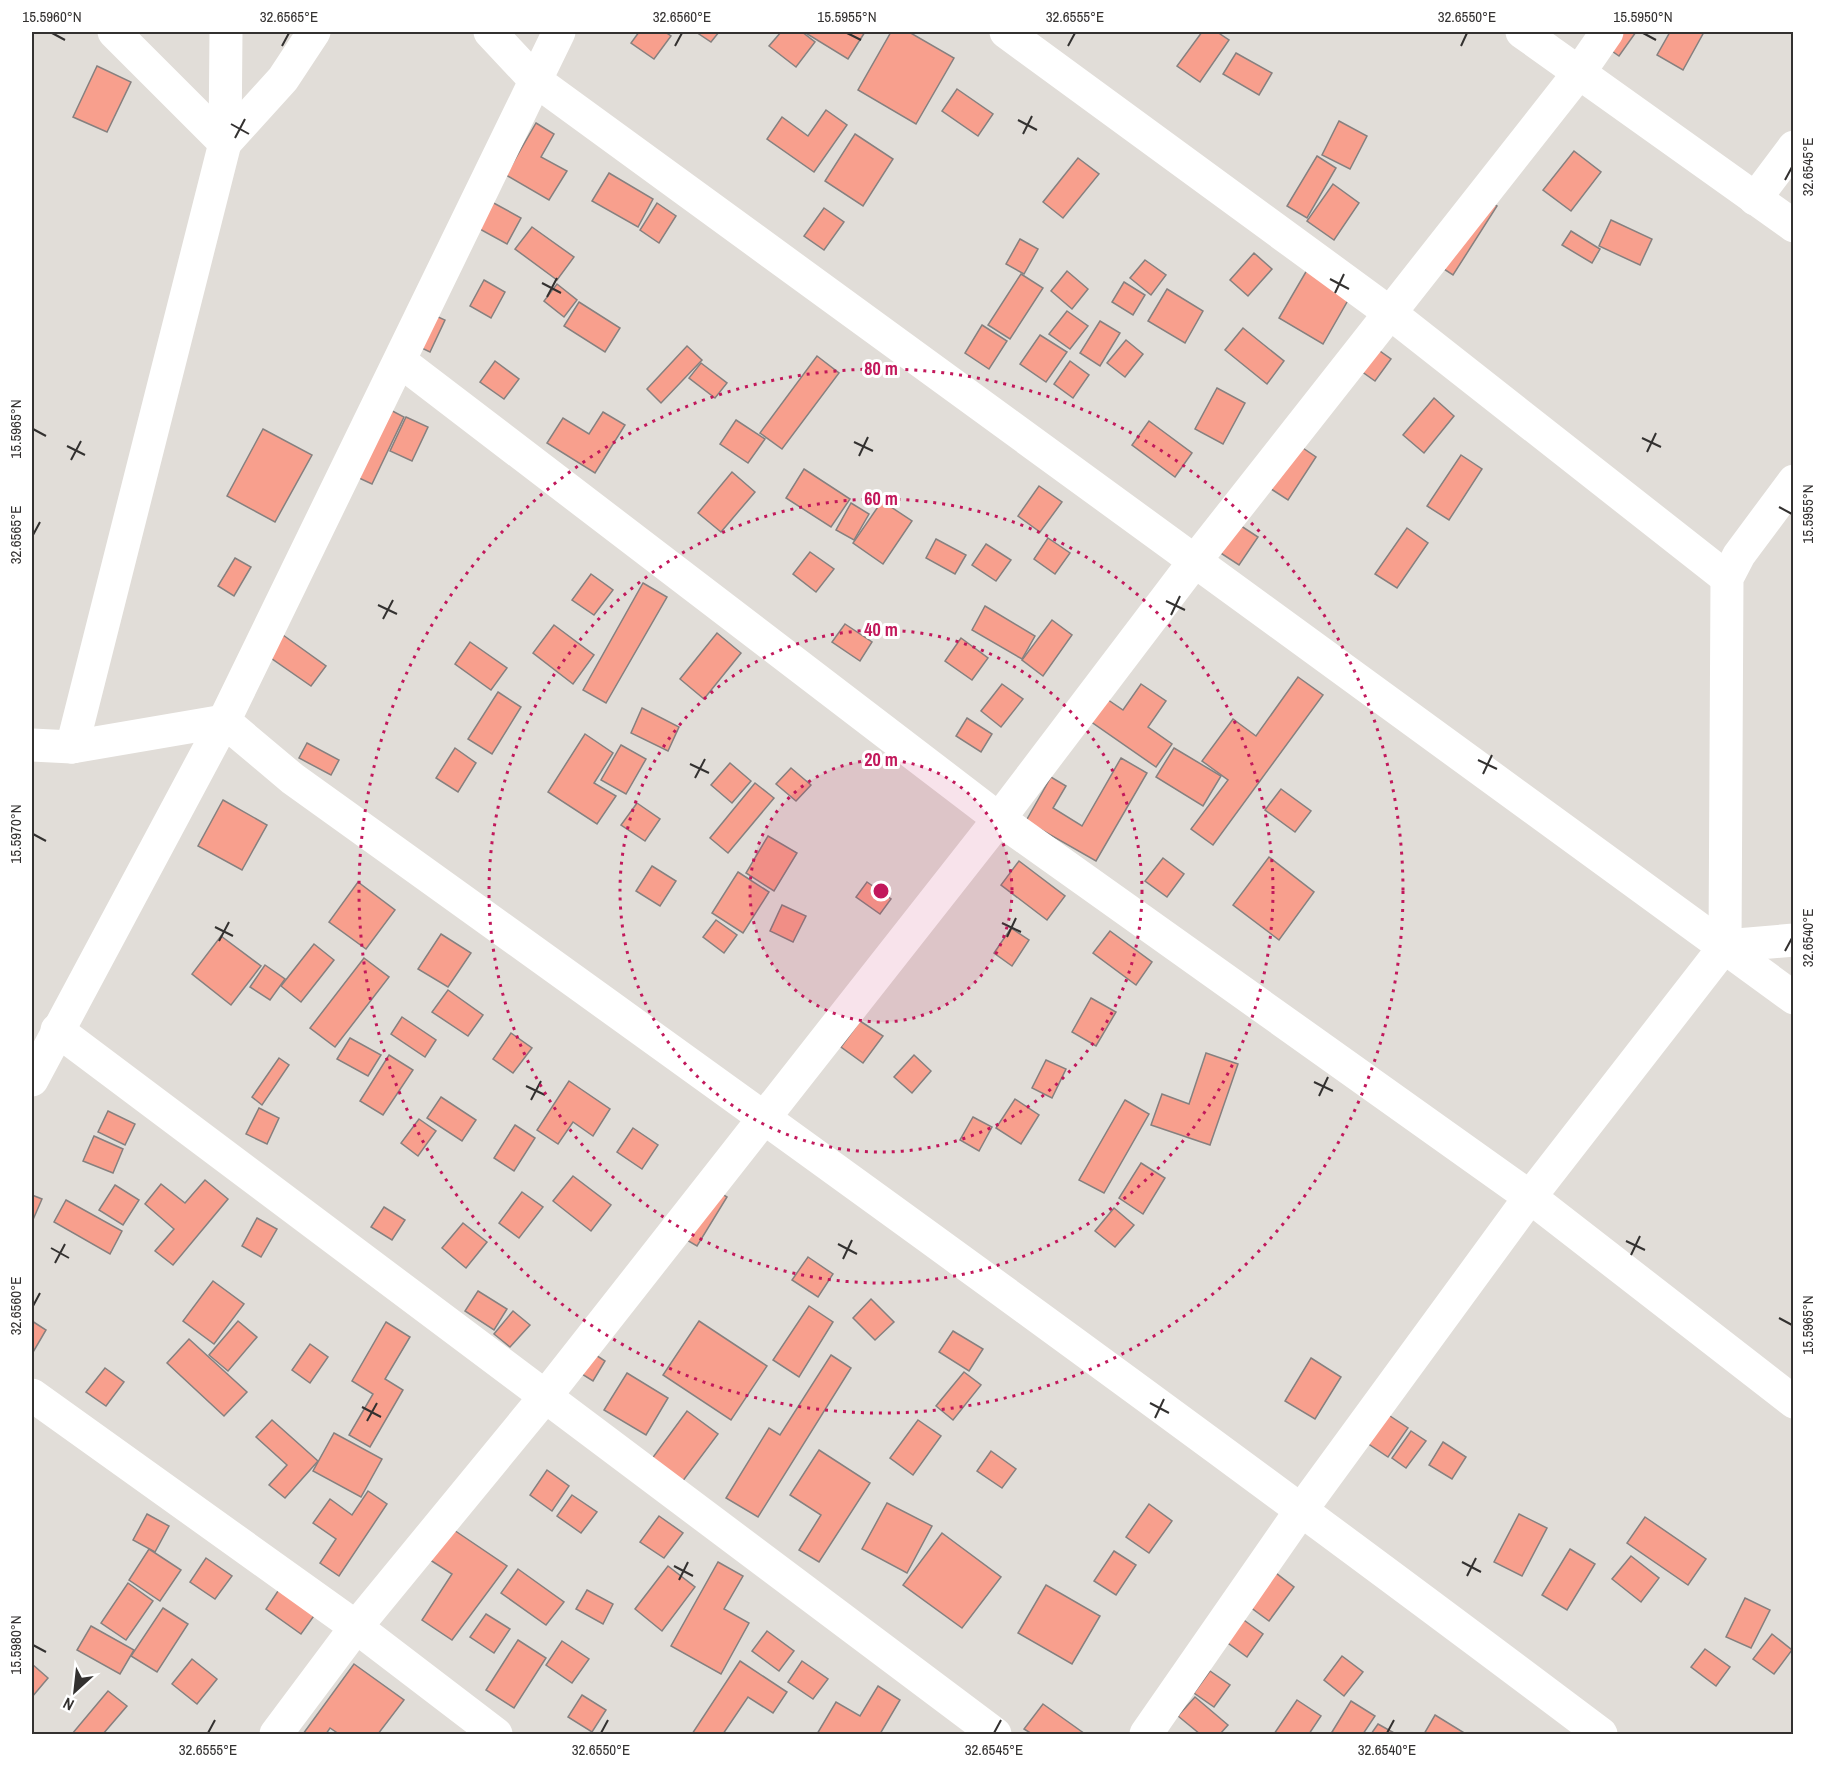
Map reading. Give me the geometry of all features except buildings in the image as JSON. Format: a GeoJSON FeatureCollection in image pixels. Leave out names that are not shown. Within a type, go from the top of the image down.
{"type":"FeatureCollection","features":[{"type":"Feature","properties":{"kind":"street"},"geometry":{"type":"LineString","coordinates":[[114,32],[225,143]]}},
{"type":"Feature","properties":{"kind":"street"},"geometry":{"type":"LineString","coordinates":[[72,747],[225,143],[226,32]]}},
{"type":"Feature","properties":{"kind":"street"},"geometry":{"type":"LineString","coordinates":[[225,143],[283,79],[314,32]]}},
{"type":"Feature","properties":{"kind":"street"},"geometry":{"type":"LineString","coordinates":[[490,32],[535,81],[1794,998]]}},
{"type":"Feature","properties":{"kind":"street"},"geometry":{"type":"LineString","coordinates":[[32,1080],[224,721],[559,32]]}},
{"type":"Feature","properties":{"kind":"street"},"geometry":{"type":"LineString","coordinates":[[1006,32],[1390,313],[1727,578]]}},
{"type":"Feature","properties":{"kind":"street"},"geometry":{"type":"LineString","coordinates":[[1522,32],[1794,226]]}},
{"type":"Feature","properties":{"kind":"street"},"geometry":{"type":"LineString","coordinates":[[276,1734],[357,1627],[544,1398],[999,819],[1194,562],[1578,74],[1607,32]]}},
{"type":"Feature","properties":{"kind":"street"},"geometry":{"type":"LineString","coordinates":[[1755,199],[1794,147]]}},
{"type":"Feature","properties":{"kind":"street"},"geometry":{"type":"LineString","coordinates":[[400,361],[999,819],[1530,1197],[1794,1402]]}},
{"type":"Feature","properties":{"kind":"street"},"geometry":{"type":"LineString","coordinates":[[1146,1734],[1302,1509],[1530,1197],[1725,946],[1727,578],[1739,555],[1794,481]]}},
{"type":"Feature","properties":{"kind":"street"},"geometry":{"type":"LineString","coordinates":[[32,745],[72,747],[224,721],[293,778],[764,1116],[1302,1509],[1601,1734]]}},
{"type":"Feature","properties":{"kind":"street"},"geometry":{"type":"LineString","coordinates":[[1725,946],[1794,940]]}},
{"type":"Feature","properties":{"kind":"street"},"geometry":{"type":"LineString","coordinates":[[57,1030],[544,1398],[995,1734]]}},
{"type":"Feature","properties":{"kind":"street"},"geometry":{"type":"LineString","coordinates":[[32,1395],[357,1627],[496,1734]]}}]}
